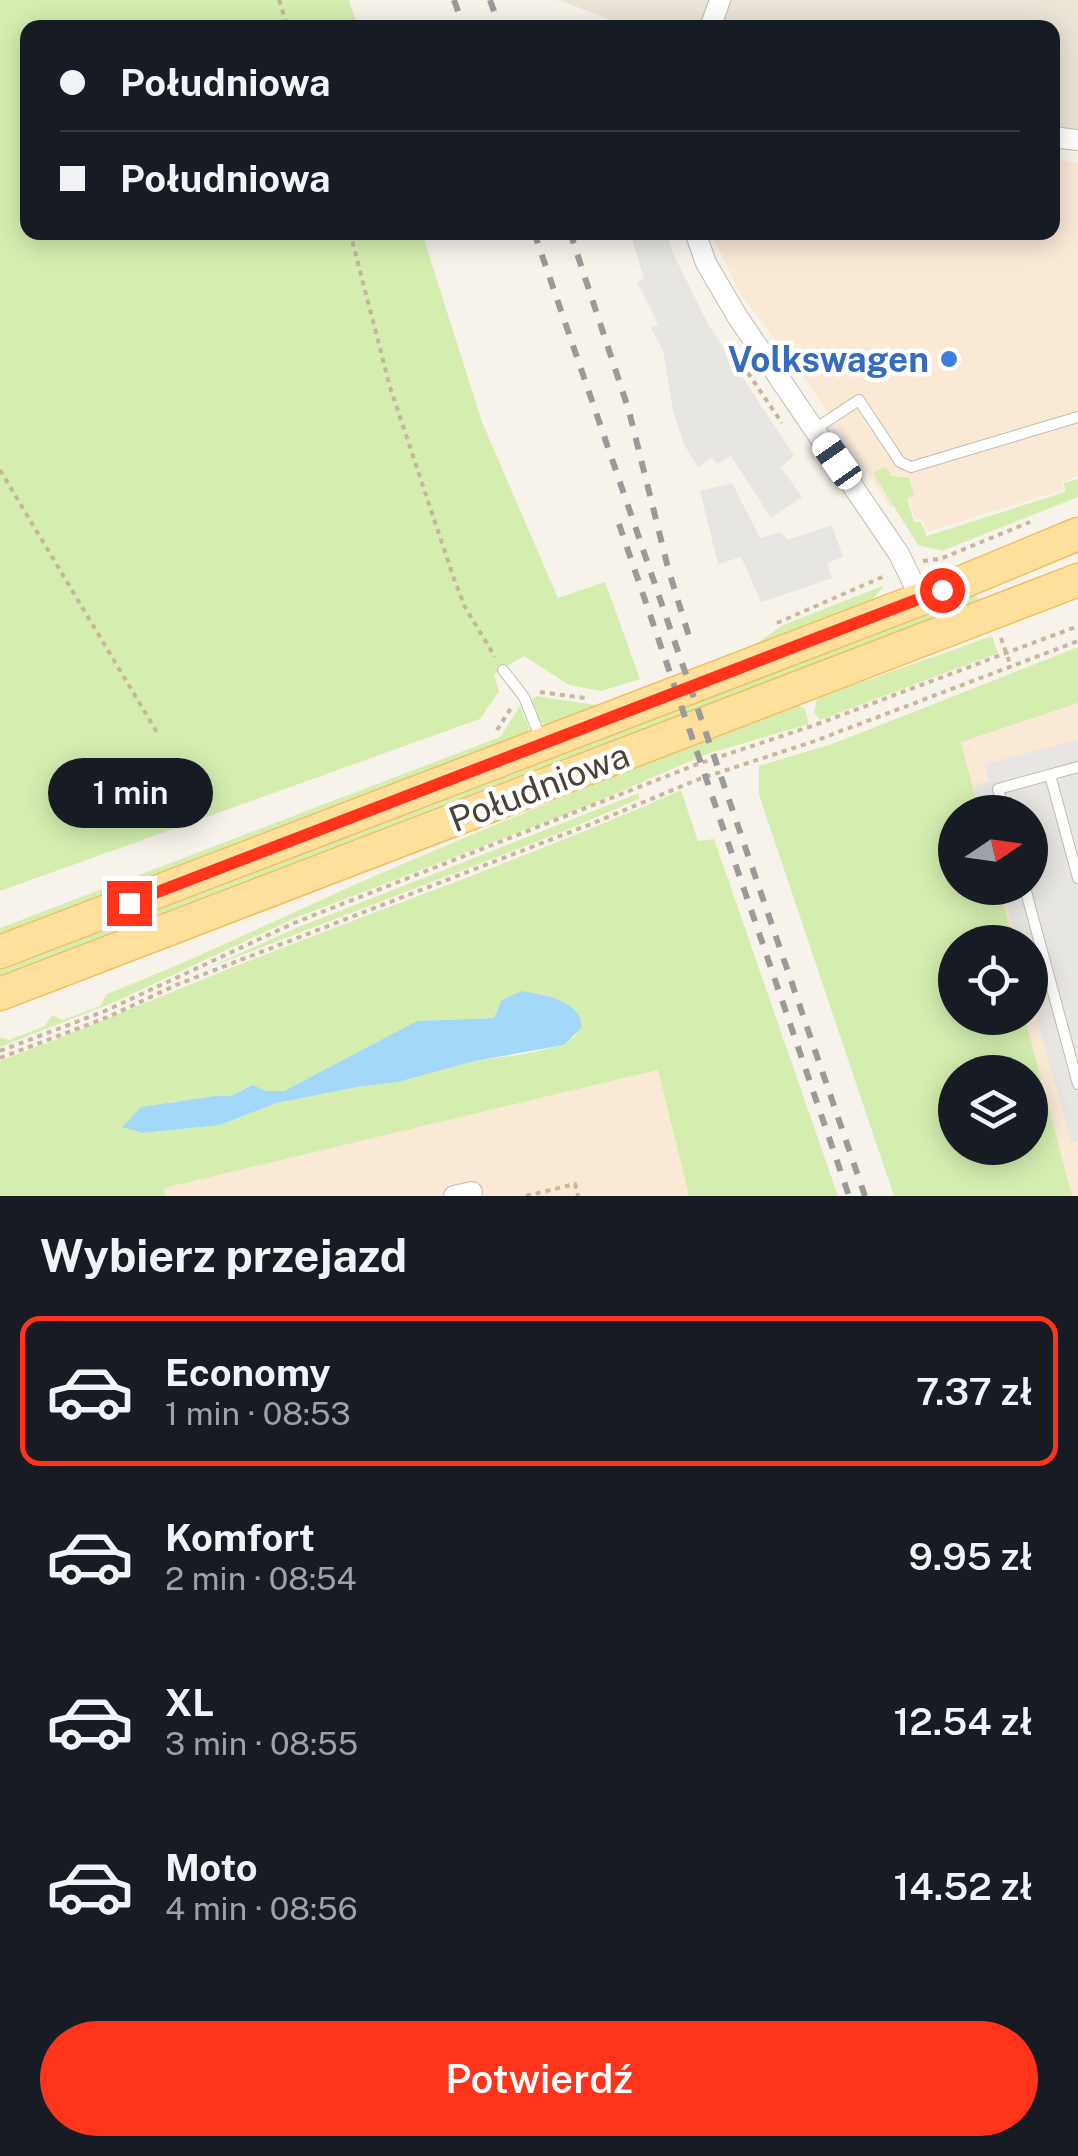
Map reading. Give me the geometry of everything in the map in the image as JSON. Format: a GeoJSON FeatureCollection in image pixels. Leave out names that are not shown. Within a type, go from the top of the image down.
{"type":"FeatureCollection","features":[{"type":"Feature","properties":{"kind":"main road","name":"Południowa"},"geometry":{"type":"LineString","coordinates":[[0,952],[921,599],[1078,534]]}},
{"type":"Feature","properties":{"kind":"main road","name":"Południowa"},"geometry":{"type":"LineString","coordinates":[[0,994],[1078,580]]}},
{"type":"Feature","properties":{"kind":"street"},"geometry":{"type":"LineString","coordinates":[[699,240],[721,291],[899,554],[921,599]]}},
{"type":"Feature","properties":{"kind":"lane"},"geometry":{"type":"LineString","coordinates":[[815,429],[859,400],[900,462],[911,467],[1078,417]]}},
{"type":"Feature","properties":{"kind":"lane"},"geometry":{"type":"LineString","coordinates":[[503,670],[524,697],[544,744]]}},
{"type":"Feature","properties":{"kind":"lane"},"geometry":{"type":"LineString","coordinates":[[1000,795],[998,788],[1078,767]]}},
{"type":"Feature","properties":{"kind":"lane"},"geometry":{"type":"LineString","coordinates":[[1050,775],[1078,878]]}},
{"type":"Feature","properties":{"kind":"lane"},"geometry":{"type":"LineString","coordinates":[[1030,905],[1074,1054],[1078,1084]]}},
{"type":"Feature","properties":{"kind":"path"},"geometry":{"type":"LineString","coordinates":[[352,240],[390,387],[454,579],[465,606],[503,670]]}},
{"type":"Feature","properties":{"kind":"path"},"geometry":{"type":"LineString","coordinates":[[0,470],[158,734]]}},
{"type":"Feature","properties":{"kind":"path"},"geometry":{"type":"LineString","coordinates":[[922,561],[940,559],[1044,517]]}},
{"type":"Feature","properties":{"kind":"path"},"geometry":{"type":"LineString","coordinates":[[0,1054],[105,1011],[294,923],[695,765],[815,726],[1078,626]]}},
{"type":"Feature","properties":{"kind":"path"},"geometry":{"type":"LineString","coordinates":[[0,1054],[108,1016],[176,984],[699,779],[812,742],[1078,641]]}},
{"type":"Feature","properties":{"kind":"path"},"geometry":{"type":"LineString","coordinates":[[526,1196],[575,1184],[578,1196]]}},
{"type":"Feature","properties":{"kind":"shaded area"},"geometry":{"type":"Polygon","coordinates":[[[559,0],[1078,0],[1078,132],[1060,128],[1060,20],[611,20],[559,0]]]}},
{"type":"Feature","properties":{"kind":"shaded area"},"geometry":{"type":"Polygon","coordinates":[[[1060,159],[1078,163],[1078,476],[1062,482],[1063,490],[927,532],[922,518],[915,520],[909,501],[890,507],[812,388],[741,295],[714,240],[1060,240],[1060,159]]]}},
{"type":"Feature","properties":{"kind":"shaded area"},"geometry":{"type":"Polygon","coordinates":[[[632,240],[669,240],[708,324],[794,456],[781,467],[802,497],[771,518],[731,456],[717,464],[712,458],[698,467],[685,446],[673,411],[663,351],[651,328],[658,324],[637,282],[644,278],[632,240]]]}},
{"type":"Feature","properties":{"kind":"shaded area"},"geometry":{"type":"Polygon","coordinates":[[[732,483],[760,538],[781,532],[787,540],[832,525],[843,557],[827,563],[832,578],[761,602],[741,557],[718,564],[700,491],[732,483]]]}},
{"type":"Feature","properties":{"kind":"shaded area"},"geometry":{"type":"Polygon","coordinates":[[[1078,703],[1078,1196],[1072,1196],[1048,1105],[1048,1055],[1035,1055],[1029,1035],[1048,1035],[1048,925],[1009,925],[1004,905],[1048,905],[1048,795],[974,795],[960,742],[1078,703]]]}},
{"type":"Feature","properties":{"kind":"shaded area"},"geometry":{"type":"Polygon","coordinates":[[[1078,740],[1078,1141],[1071,1143],[1042,1035],[1048,1035],[1048,925],[1012,925],[1007,905],[1048,905],[1048,795],[976,795],[974,786],[989,781],[985,764],[1078,740]]]}},
{"type":"Feature","properties":{"kind":"shaded area"},"geometry":{"type":"Polygon","coordinates":[[[659,1070],[689,1196],[165,1196],[163,1188],[659,1070]]]}},
{"type":"Feature","properties":{"kind":"green space"},"geometry":{"type":"Polygon","coordinates":[[[0,0],[349,0],[356,20],[20,20],[20,240],[424,240],[482,422],[558,598],[605,582],[640,679],[601,691],[569,685],[524,656],[494,674],[499,691],[480,719],[0,891],[0,0]]]}},
{"type":"Feature","properties":{"kind":"green space"},"geometry":{"type":"Polygon","coordinates":[[[886,467],[891,476],[909,478],[914,495],[907,498],[914,522],[921,522],[927,536],[1065,492],[1064,483],[1078,479],[1078,497],[942,551],[918,545],[873,473],[886,467]]]}},
{"type":"Feature","properties":{"kind":"green space"},"geometry":{"type":"Polygon","coordinates":[[[885,585],[868,604],[744,652],[783,625],[885,585]]]}},
{"type":"Feature","properties":{"kind":"green space"},"geometry":{"type":"Polygon","coordinates":[[[975,594],[979,604],[0,980],[0,969],[975,594]]]}},
{"type":"Feature","properties":{"kind":"green space"},"geometry":{"type":"Polygon","coordinates":[[[992,636],[998,653],[820,720],[814,713],[817,698],[992,636]]]}},
{"type":"Feature","properties":{"kind":"green space"},"geometry":{"type":"Polygon","coordinates":[[[1078,647],[1078,703],[961,742],[975,795],[938,795],[938,905],[1004,905],[1009,925],[938,925],[938,1035],[1029,1035],[1035,1055],[938,1055],[938,1165],[1048,1165],[1048,1105],[1072,1196],[894,1196],[759,795],[759,766],[832,744],[1078,647]]]}},
{"type":"Feature","properties":{"kind":"green space"},"geometry":{"type":"Polygon","coordinates":[[[537,696],[602,706],[551,728],[540,722],[531,700],[537,696]]]}},
{"type":"Feature","properties":{"kind":"green space"},"geometry":{"type":"Polygon","coordinates":[[[798,705],[805,709],[809,724],[707,754],[585,807],[293,919],[115,1002],[0,1047],[0,1037],[9,1040],[45,1026],[52,1015],[63,1020],[100,1006],[107,994],[423,855],[798,705]]]}},
{"type":"Feature","properties":{"kind":"green space"},"geometry":{"type":"Polygon","coordinates":[[[520,706],[529,728],[524,736],[0,937],[0,928],[500,737],[520,706]]]}},
{"type":"Feature","properties":{"kind":"green space"},"geometry":{"type":"Polygon","coordinates":[[[681,790],[698,841],[714,839],[838,1196],[689,1196],[658,1070],[164,1188],[165,1196],[0,1196],[0,1061],[681,790]],[[494,1018],[417,1021],[284,1091],[266,1091],[251,1085],[231,1096],[170,1102],[143,1133],[220,1125],[277,1103],[398,1082],[475,1061],[564,1045],[577,1034],[494,1018]]]}},
{"type":"Feature","properties":{"kind":"green space"},"geometry":{"type":"Polygon","coordinates":[[[639,793],[639,799],[562,832],[205,969],[296,928],[639,793]]]}},
{"type":"Feature","properties":{"kind":"water"},"geometry":{"type":"Polygon","coordinates":[[[522,991],[568,1005],[580,1018],[582,1027],[564,1045],[475,1061],[398,1082],[277,1103],[220,1125],[143,1133],[122,1127],[141,1107],[231,1096],[252,1085],[266,1091],[284,1091],[417,1021],[494,1018],[502,1000],[522,991]]]}},
{"type":"Feature","properties":{"kind":"railway"},"geometry":{"type":"LineString","coordinates":[[454,0],[461,20]]}},
{"type":"Feature","properties":{"kind":"railway"},"geometry":{"type":"LineString","coordinates":[[490,0],[497,20]]}},
{"type":"Feature","properties":{"kind":"railway"},"geometry":{"type":"LineString","coordinates":[[537,240],[865,1196]]}},
{"type":"Feature","properties":{"kind":"railway"},"geometry":{"type":"LineString","coordinates":[[573,240],[629,411],[691,643]]}},
{"type":"Feature","properties":{"kind":"railway"},"geometry":{"type":"LineString","coordinates":[[619,524],[849,1196]]}},
{"type":"Feature","properties":{"kind":"place","name":"Volkswagen"},"geometry":{"type":"Point","coordinates":[949,359]}},
{"type":"Feature","properties":{"kind":"route"},"geometry":{"type":"LineString","coordinates":[[129,903],[942,590]]}}]}
